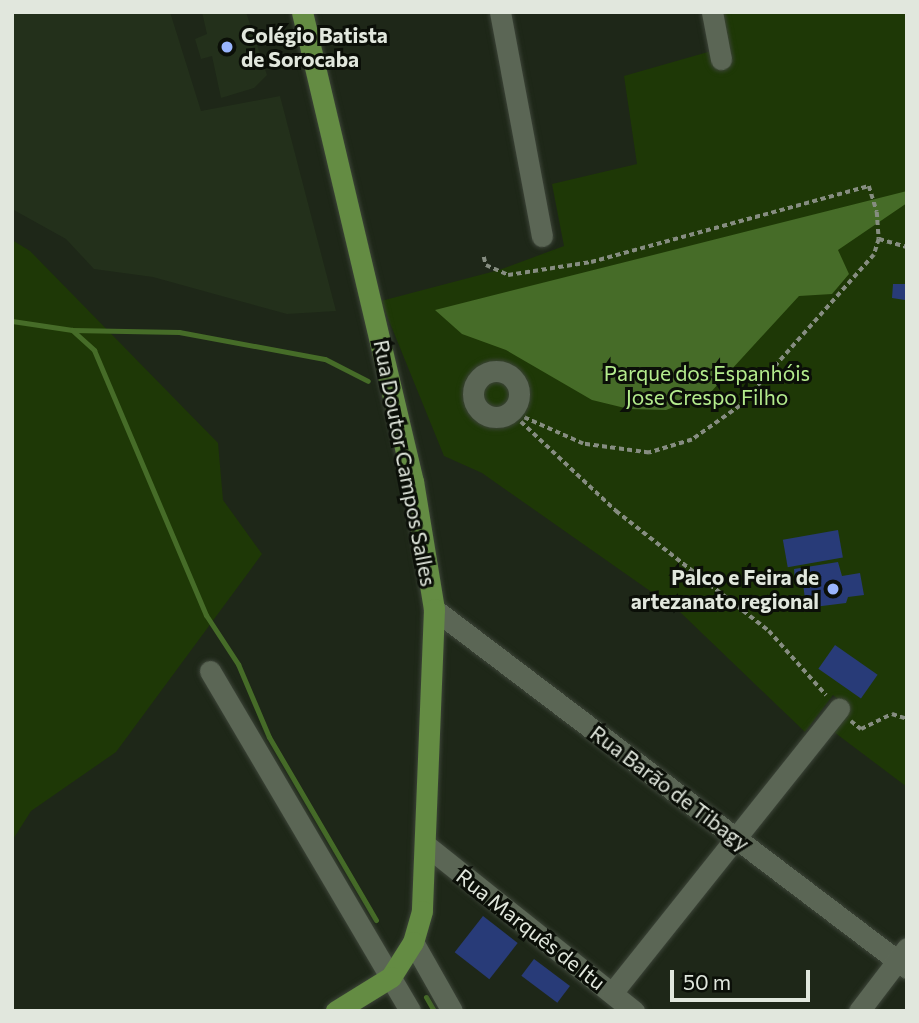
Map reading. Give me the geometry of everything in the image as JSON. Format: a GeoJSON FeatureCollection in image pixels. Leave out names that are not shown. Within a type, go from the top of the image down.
{"type":"FeatureCollection","features":[{"type":"Feature","properties":{"kind":"main road","name":"Rua Doutor Campos Salles"},"geometry":{"type":"LineString","coordinates":[[302,12],[413,481],[433,609],[427,846],[422,911],[413,942],[391,977],[336,1011]]}},
{"type":"Feature","properties":{"kind":"street"},"geometry":{"type":"LineString","coordinates":[[500,12],[542,236]]}},
{"type":"Feature","properties":{"kind":"street"},"geometry":{"type":"LineString","coordinates":[[712,12],[722,59]]}},
{"type":"Feature","properties":{"kind":"street","name":"Rua Barão de Tibagy"},"geometry":{"type":"LineString","coordinates":[[433,609],[736,838],[903,959]]}},
{"type":"Feature","properties":{"kind":"street"},"geometry":{"type":"LineString","coordinates":[[210,671],[410,1011]]}},
{"type":"Feature","properties":{"kind":"street"},"geometry":{"type":"LineString","coordinates":[[612,993],[839,709]]}},
{"type":"Feature","properties":{"kind":"street","name":"Rua Marquês de Itu"},"geometry":{"type":"LineString","coordinates":[[427,846],[634,1011]]}},
{"type":"Feature","properties":{"kind":"street"},"geometry":{"type":"LineString","coordinates":[[413,942],[452,1011]]}},
{"type":"Feature","properties":{"kind":"street"},"geometry":{"type":"LineString","coordinates":[[859,1011],[903,959]]}},
{"type":"Feature","properties":{"kind":"path"},"geometry":{"type":"LineString","coordinates":[[484,257],[486,265],[508,275],[591,262],[869,186],[879,239],[874,255],[779,366],[740,406],[692,440],[649,453],[583,444],[511,412],[616,511],[769,631],[839,709],[861,729],[892,714],[907,719]]}},
{"type":"Feature","properties":{"kind":"path"},"geometry":{"type":"LineString","coordinates":[[879,239],[907,247]]}},
{"type":"Feature","properties":{"kind":"shaded area"},"geometry":{"type":"Polygon","coordinates":[[[12,12],[170,12],[201,111],[280,96],[336,311],[287,314],[153,277],[94,269],[66,239],[12,209],[12,12]]]}},
{"type":"Feature","properties":{"kind":"shaded area","name":"Colégio Batista de Sorocaba"},"geometry":{"type":"Polygon","coordinates":[[[202,12],[246,12],[267,75],[254,88],[221,98],[212,56],[201,59],[195,39],[207,34],[202,12]]]}},
{"type":"Feature","properties":{"kind":"shaded area"},"geometry":{"type":"Polygon","coordinates":[[[907,191],[907,203],[838,250],[849,274],[832,294],[799,296],[709,394],[666,410],[629,409],[592,400],[506,350],[462,334],[435,310],[907,191]]]}},
{"type":"Feature","properties":{"kind":"green space","name":"Parque dos Espanhóis Jose Crespo Filho"},"geometry":{"type":"Polygon","coordinates":[[[718,12],[907,12],[907,787],[834,732],[849,708],[833,695],[805,732],[680,612],[482,473],[444,456],[381,301],[499,270],[564,246],[552,184],[637,164],[624,76],[722,48],[718,12]]]}},
{"type":"Feature","properties":{"kind":"green space"},"geometry":{"type":"Polygon","coordinates":[[[12,240],[30,251],[218,443],[223,500],[262,554],[116,752],[31,811],[12,841],[12,240]]]}},
{"type":"Feature","properties":{"kind":"building"},"geometry":{"type":"Polygon","coordinates":[[[893,284],[907,284],[905,300],[892,298],[893,284]]]}},
{"type":"Feature","properties":{"kind":"building"},"geometry":{"type":"Polygon","coordinates":[[[838,530],[843,558],[788,567],[783,540],[838,530]]]}},
{"type":"Feature","properties":{"kind":"building","name":"Palco e Feira de artezanato regional"},"geometry":{"type":"Polygon","coordinates":[[[838,562],[842,576],[860,573],[864,595],[848,597],[846,603],[806,608],[803,583],[795,583],[794,569],[838,562]]]}},
{"type":"Feature","properties":{"kind":"building"},"geometry":{"type":"Polygon","coordinates":[[[835,645],[878,675],[861,699],[818,669],[835,645]]]}},
{"type":"Feature","properties":{"kind":"building"},"geometry":{"type":"Polygon","coordinates":[[[483,916],[518,943],[489,979],[455,952],[483,916]]]}},
{"type":"Feature","properties":{"kind":"building"},"geometry":{"type":"Polygon","coordinates":[[[534,959],[570,986],[557,1003],[521,976],[534,959]]]}},
{"type":"Feature","properties":{"kind":"waterway"},"geometry":{"type":"LineString","coordinates":[[12,321],[72,330],[179,332],[325,359],[368,381]]}},
{"type":"Feature","properties":{"kind":"waterway"},"geometry":{"type":"LineString","coordinates":[[72,330],[94,350],[206,615],[238,664],[269,737],[376,920]]}},
{"type":"Feature","properties":{"kind":"waterway"},"geometry":{"type":"LineString","coordinates":[[426,997],[434,1011]]}},
{"type":"Feature","properties":{"kind":"place","name":"Colégio Batista de Sorocaba"},"geometry":{"type":"Point","coordinates":[227,47]}},
{"type":"Feature","properties":{"kind":"place","name":"Palco e Feira de artezanato regional"},"geometry":{"type":"Point","coordinates":[833,589]}}]}
